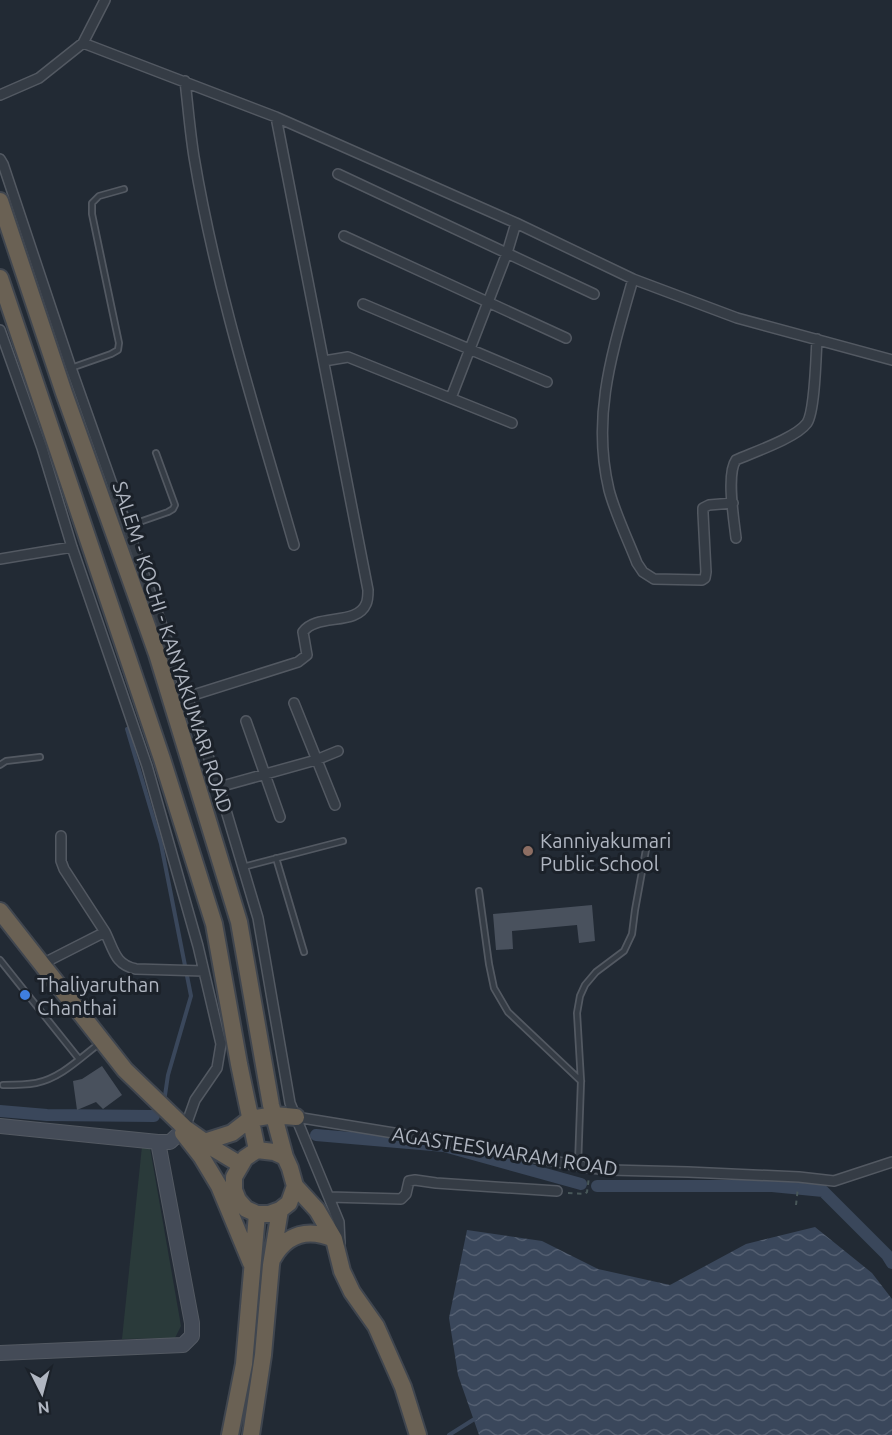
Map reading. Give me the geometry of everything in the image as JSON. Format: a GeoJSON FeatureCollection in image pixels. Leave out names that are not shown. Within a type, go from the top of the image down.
{"type":"FeatureCollection","features":[{"type":"Feature","properties":{"kind":"highway","name":"SALEM - KOCHI - KANYAKUMARI ROAD"},"geometry":{"type":"LineString","coordinates":[[0,201],[64,393],[157,654],[239,922],[274,1115],[285,1157]]}},
{"type":"Feature","properties":{"kind":"highway"},"geometry":{"type":"LineString","coordinates":[[0,278],[162,759],[214,924],[257,1150]]}},
{"type":"Feature","properties":{"kind":"highway"},"geometry":{"type":"LineString","coordinates":[[0,911],[125,1070],[183,1130],[219,1186],[253,1267]]}},
{"type":"Feature","properties":{"kind":"highway"},"geometry":{"type":"LineString","coordinates":[[204,1142],[232,1133],[250,1119],[274,1115],[296,1117]]}},
{"type":"Feature","properties":{"kind":"highway"},"geometry":{"type":"LineString","coordinates":[[183,1130],[241,1165]]}},
{"type":"Feature","properties":{"kind":"highway"},"geometry":{"type":"LineString","coordinates":[[295,1186],[289,1203],[280,1210],[269,1214],[258,1214],[246,1209],[238,1200],[234,1190],[234,1177],[245,1158],[257,1150],[274,1152],[285,1157],[295,1186],[316,1210],[334,1239],[342,1270],[352,1292],[376,1326],[403,1387],[418,1435]]}},
{"type":"Feature","properties":{"kind":"highway"},"geometry":{"type":"LineString","coordinates":[[251,1435],[280,1210]]}},
{"type":"Feature","properties":{"kind":"highway"},"geometry":{"type":"LineString","coordinates":[[230,1435],[244,1364],[258,1214]]}},
{"type":"Feature","properties":{"kind":"highway"},"geometry":{"type":"LineString","coordinates":[[272,1260],[278,1249],[301,1234],[322,1234],[334,1239]]}},
{"type":"Feature","properties":{"kind":"street"},"geometry":{"type":"LineString","coordinates":[[0,95],[39,78],[83,43],[105,0]]}},
{"type":"Feature","properties":{"kind":"street"},"geometry":{"type":"LineString","coordinates":[[83,43],[276,117],[516,223],[633,279],[737,318],[892,360]]}},
{"type":"Feature","properties":{"kind":"street"},"geometry":{"type":"LineString","coordinates":[[185,81],[194,157],[212,243],[238,351],[294,545]]}},
{"type":"Feature","properties":{"kind":"street"},"geometry":{"type":"LineString","coordinates":[[187,697],[298,662],[307,655],[303,632],[306,627],[318,622],[353,615],[363,610],[367,603],[368,590],[276,117]]}},
{"type":"Feature","properties":{"kind":"street"},"geometry":{"type":"LineString","coordinates":[[0,159],[219,787],[258,918],[290,1103],[339,1222],[342,1270]]}},
{"type":"Feature","properties":{"kind":"street"},"geometry":{"type":"LineString","coordinates":[[338,174],[594,294]]}},
{"type":"Feature","properties":{"kind":"street"},"geometry":{"type":"LineString","coordinates":[[451,398],[507,253],[516,223]]}},
{"type":"Feature","properties":{"kind":"street"},"geometry":{"type":"LineString","coordinates":[[344,236],[566,338]]}},
{"type":"Feature","properties":{"kind":"street"},"geometry":{"type":"LineString","coordinates":[[633,279],[610,366],[603,401],[602,429],[605,472],[610,493],[643,573],[654,579],[702,580],[705,578],[703,508],[709,505],[733,503]]}},
{"type":"Feature","properties":{"kind":"street"},"geometry":{"type":"LineString","coordinates":[[363,304],[547,382]]}},
{"type":"Feature","properties":{"kind":"street"},"geometry":{"type":"LineString","coordinates":[[0,330],[42,448],[72,547],[147,766],[222,1044],[217,1068],[195,1100],[183,1130],[170,1142],[0,1126]]}},
{"type":"Feature","properties":{"kind":"street"},"geometry":{"type":"LineString","coordinates":[[736,538],[732,466],[736,460],[799,431],[808,421],[812,408],[817,339]]}},
{"type":"Feature","properties":{"kind":"street"},"geometry":{"type":"LineString","coordinates":[[324,361],[348,357],[512,423]]}},
{"type":"Feature","properties":{"kind":"street"},"geometry":{"type":"LineString","coordinates":[[0,559],[72,547]]}},
{"type":"Feature","properties":{"kind":"street"},"geometry":{"type":"LineString","coordinates":[[294,703],[335,805]]}},
{"type":"Feature","properties":{"kind":"street"},"geometry":{"type":"LineString","coordinates":[[246,721],[280,817]]}},
{"type":"Feature","properties":{"kind":"street"},"geometry":{"type":"LineString","coordinates":[[219,787],[339,751]]}},
{"type":"Feature","properties":{"kind":"street"},"geometry":{"type":"LineString","coordinates":[[61,836],[64,869],[105,932],[120,962],[127,968],[136,969],[204,971]]}},
{"type":"Feature","properties":{"kind":"street"},"geometry":{"type":"LineString","coordinates":[[42,964],[105,932]]}},
{"type":"Feature","properties":{"kind":"street","name":"AGASTEESWARAM ROAD"},"geometry":{"type":"LineString","coordinates":[[296,1117],[610,1170],[799,1177],[834,1181],[892,1162]]}},
{"type":"Feature","properties":{"kind":"street"},"geometry":{"type":"LineString","coordinates":[[0,1353],[183,1345],[192,1336],[192,1323],[158,1142]]}},
{"type":"Feature","properties":{"kind":"street"},"geometry":{"type":"LineString","coordinates":[[328,1197],[400,1199],[406,1194],[409,1181],[415,1179],[436,1183],[557,1191]]}},
{"type":"Feature","properties":{"kind":"lane"},"geometry":{"type":"LineString","coordinates":[[71,368],[118,350],[119,343],[92,214],[92,203],[99,196],[123,189]]}},
{"type":"Feature","properties":{"kind":"lane"},"geometry":{"type":"LineString","coordinates":[[128,526],[168,512],[175,505],[156,453]]}},
{"type":"Feature","properties":{"kind":"lane"},"geometry":{"type":"LineString","coordinates":[[0,765],[6,761],[40,757]]}},
{"type":"Feature","properties":{"kind":"lane"},"geometry":{"type":"LineString","coordinates":[[243,867],[343,841]]}},
{"type":"Feature","properties":{"kind":"lane"},"geometry":{"type":"LineString","coordinates":[[578,1166],[581,1081],[577,1013],[580,996],[585,985],[596,972],[624,951],[632,934],[647,844]]}},
{"type":"Feature","properties":{"kind":"lane"},"geometry":{"type":"LineString","coordinates":[[276,858],[304,952]]}},
{"type":"Feature","properties":{"kind":"lane"},"geometry":{"type":"LineString","coordinates":[[479,891],[494,988],[508,1012],[581,1081]]}},
{"type":"Feature","properties":{"kind":"lane"},"geometry":{"type":"LineString","coordinates":[[0,960],[79,1059]]}},
{"type":"Feature","properties":{"kind":"lane"},"geometry":{"type":"LineString","coordinates":[[3,1085],[37,1083],[51,1078],[102,1042]]}},
{"type":"Feature","properties":{"kind":"path"},"geometry":{"type":"LineString","coordinates":[[557,1191],[585,1194],[590,1168]]}},
{"type":"Feature","properties":{"kind":"path"},"geometry":{"type":"LineString","coordinates":[[796,1205],[797,1195]]}},
{"type":"Feature","properties":{"kind":"shaded area"},"geometry":{"type":"Polygon","coordinates":[[[142,1146],[150,1148],[181,1326],[175,1338],[122,1339],[142,1146]]]}},
{"type":"Feature","properties":{"kind":"water"},"geometry":{"type":"Polygon","coordinates":[[[815,1227],[872,1273],[892,1299],[892,1435],[479,1435],[458,1375],[449,1318],[467,1230],[542,1241],[598,1269],[670,1285],[746,1244],[815,1227]]]}},
{"type":"Feature","properties":{"kind":"building"},"geometry":{"type":"Polygon","coordinates":[[[592,905],[595,941],[579,943],[577,925],[512,931],[513,949],[496,950],[493,914],[592,905]]]}},
{"type":"Feature","properties":{"kind":"building"},"geometry":{"type":"Polygon","coordinates":[[[102,1066],[122,1095],[103,1109],[96,1102],[77,1110],[73,1081],[82,1079],[102,1066]]]}},
{"type":"Feature","properties":{"kind":"waterway"},"geometry":{"type":"LineString","coordinates":[[127,729],[161,844],[191,996],[168,1075],[164,1102]]}},
{"type":"Feature","properties":{"kind":"waterway"},"geometry":{"type":"LineString","coordinates":[[0,1111],[47,1115],[154,1116]]}},
{"type":"Feature","properties":{"kind":"waterway"},"geometry":{"type":"LineString","coordinates":[[316,1135],[444,1146],[581,1184]]}},
{"type":"Feature","properties":{"kind":"waterway"},"geometry":{"type":"LineString","coordinates":[[597,1186],[772,1186],[823,1191],[887,1255],[892,1263]]}},
{"type":"Feature","properties":{"kind":"waterway"},"geometry":{"type":"LineString","coordinates":[[449,1435],[476,1418]]}},
{"type":"Feature","properties":{"kind":"place","name":"Kanniyakumari Public School"},"geometry":{"type":"Point","coordinates":[528,851]}},
{"type":"Feature","properties":{"kind":"place","name":"Thaliyaruthan Chanthai"},"geometry":{"type":"Point","coordinates":[25,995]}}]}
